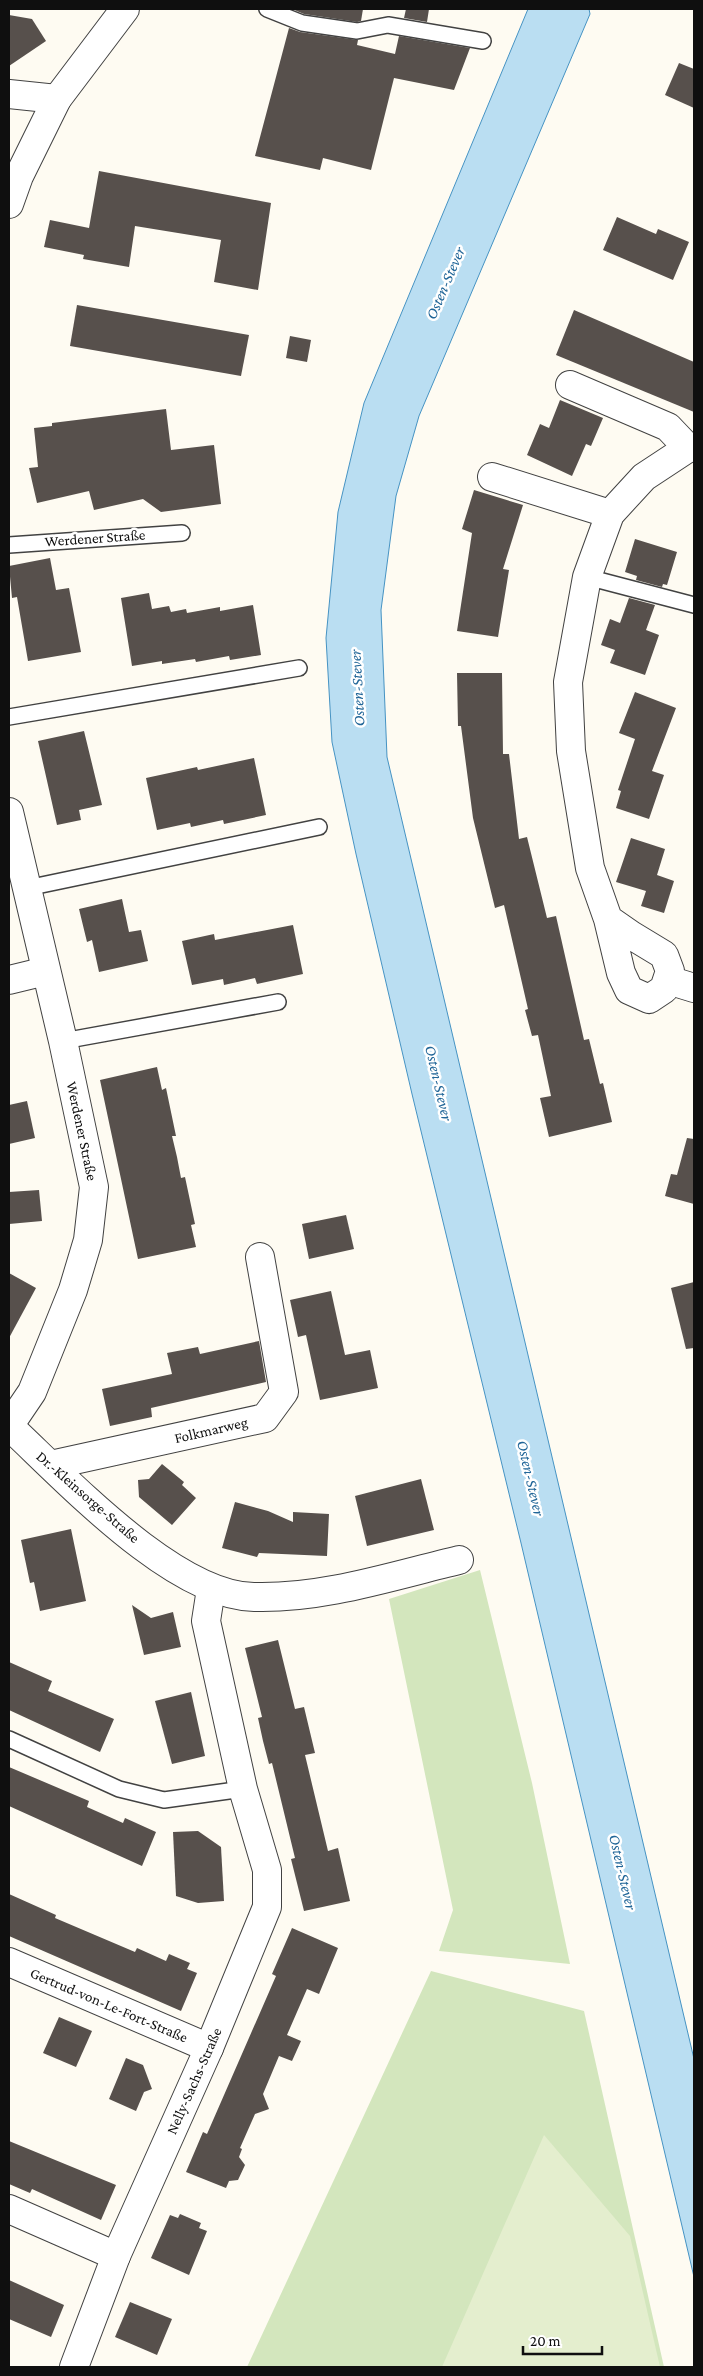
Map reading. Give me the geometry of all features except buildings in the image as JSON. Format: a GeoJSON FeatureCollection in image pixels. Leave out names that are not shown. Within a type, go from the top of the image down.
{"type":"FeatureCollection","features":[{"type":"Feature","properties":{"kind":"street"},"geometry":{"type":"LineString","coordinates":[[9,204],[19,176],[57,99],[125,9]]}},
{"type":"Feature","properties":{"kind":"street"},"geometry":{"type":"LineString","coordinates":[[9,94],[57,99]]}},
{"type":"Feature","properties":{"kind":"street"},"geometry":{"type":"LineString","coordinates":[[570,385],[668,426],[691,448],[644,477],[610,514],[587,577],[568,682],[571,751],[590,868],[608,919],[620,973],[629,990],[649,999],[664,989],[668,980],[670,972],[664,954],[631,936],[608,919]]}},
{"type":"Feature","properties":{"kind":"street"},"geometry":{"type":"LineString","coordinates":[[492,477],[610,514]]}},
{"type":"Feature","properties":{"kind":"street","name":"Werdener Straße"},"geometry":{"type":"LineString","coordinates":[[9,812],[63,1041],[94,1187],[88,1240],[73,1290],[32,1392],[9,1426]]}},
{"type":"Feature","properties":{"kind":"street"},"geometry":{"type":"LineString","coordinates":[[9,980],[46,971]]}},
{"type":"Feature","properties":{"kind":"street"},"geometry":{"type":"LineString","coordinates":[[668,980],[694,988]]}},
{"type":"Feature","properties":{"kind":"street","name":"Folkmarweg"},"geometry":{"type":"LineString","coordinates":[[51,1466],[264,1418],[284,1392],[260,1257]]}},
{"type":"Feature","properties":{"kind":"street","name":"Dr.-Kleinsorge-Straße"},"geometry":{"type":"LineString","coordinates":[[9,1426],[124,1532],[188,1578],[211,1589],[252,1597],[294,1595],[337,1589],[459,1560]]}},
{"type":"Feature","properties":{"kind":"street","name":"Nelly-Sachs-Straße"},"geometry":{"type":"LineString","coordinates":[[74,2367],[116,2256],[209,2048],[268,1907],[267,1870],[243,1789],[206,1621],[211,1589]]}},
{"type":"Feature","properties":{"kind":"street","name":"Gertrud-von-Le-Fort-Straße"},"geometry":{"type":"LineString","coordinates":[[9,1962],[209,2048]]}},
{"type":"Feature","properties":{"kind":"street"},"geometry":{"type":"LineString","coordinates":[[9,2209],[116,2256]]}},
{"type":"Feature","properties":{"kind":"lane"},"geometry":{"type":"LineString","coordinates":[[267,9],[302,23],[357,32],[388,25],[483,42]]}},
{"type":"Feature","properties":{"kind":"lane","name":"Werdener Straße"},"geometry":{"type":"LineString","coordinates":[[9,544],[182,533]]}},
{"type":"Feature","properties":{"kind":"lane"},"geometry":{"type":"LineString","coordinates":[[587,577],[694,605]]}},
{"type":"Feature","properties":{"kind":"lane"},"geometry":{"type":"LineString","coordinates":[[9,717],[299,668]]}},
{"type":"Feature","properties":{"kind":"lane"},"geometry":{"type":"LineString","coordinates":[[26,888],[319,827]]}},
{"type":"Feature","properties":{"kind":"lane"},"geometry":{"type":"LineString","coordinates":[[63,1041],[278,1002]]}},
{"type":"Feature","properties":{"kind":"lane"},"geometry":{"type":"LineString","coordinates":[[9,1740],[119,1789],[164,1800],[243,1789]]}},
{"type":"Feature","properties":{"kind":"green space"},"geometry":{"type":"Polygon","coordinates":[[[480,1570],[532,1783],[570,1964],[439,1951],[453,1910],[389,1599],[480,1570]]]}},
{"type":"Feature","properties":{"kind":"green space"},"geometry":{"type":"Polygon","coordinates":[[[431,1971],[584,2011],[664,2367],[247,2367],[431,1971]]]}},
{"type":"Feature","properties":{"kind":"green space"},"geometry":{"type":"Polygon","coordinates":[[[544,2135],[630,2236],[660,2367],[442,2367],[544,2135]]]}},
{"type":"Feature","properties":{"kind":"water","name":"Osten-Stever"},"geometry":{"type":"Polygon","coordinates":[[[528,9],[589,9],[590,14],[419,416],[396,496],[381,610],[387,757],[694,2059],[694,2277],[521,1543],[412,1094],[332,742],[326,638],[338,512],[364,403],[528,9]]]}}]}
